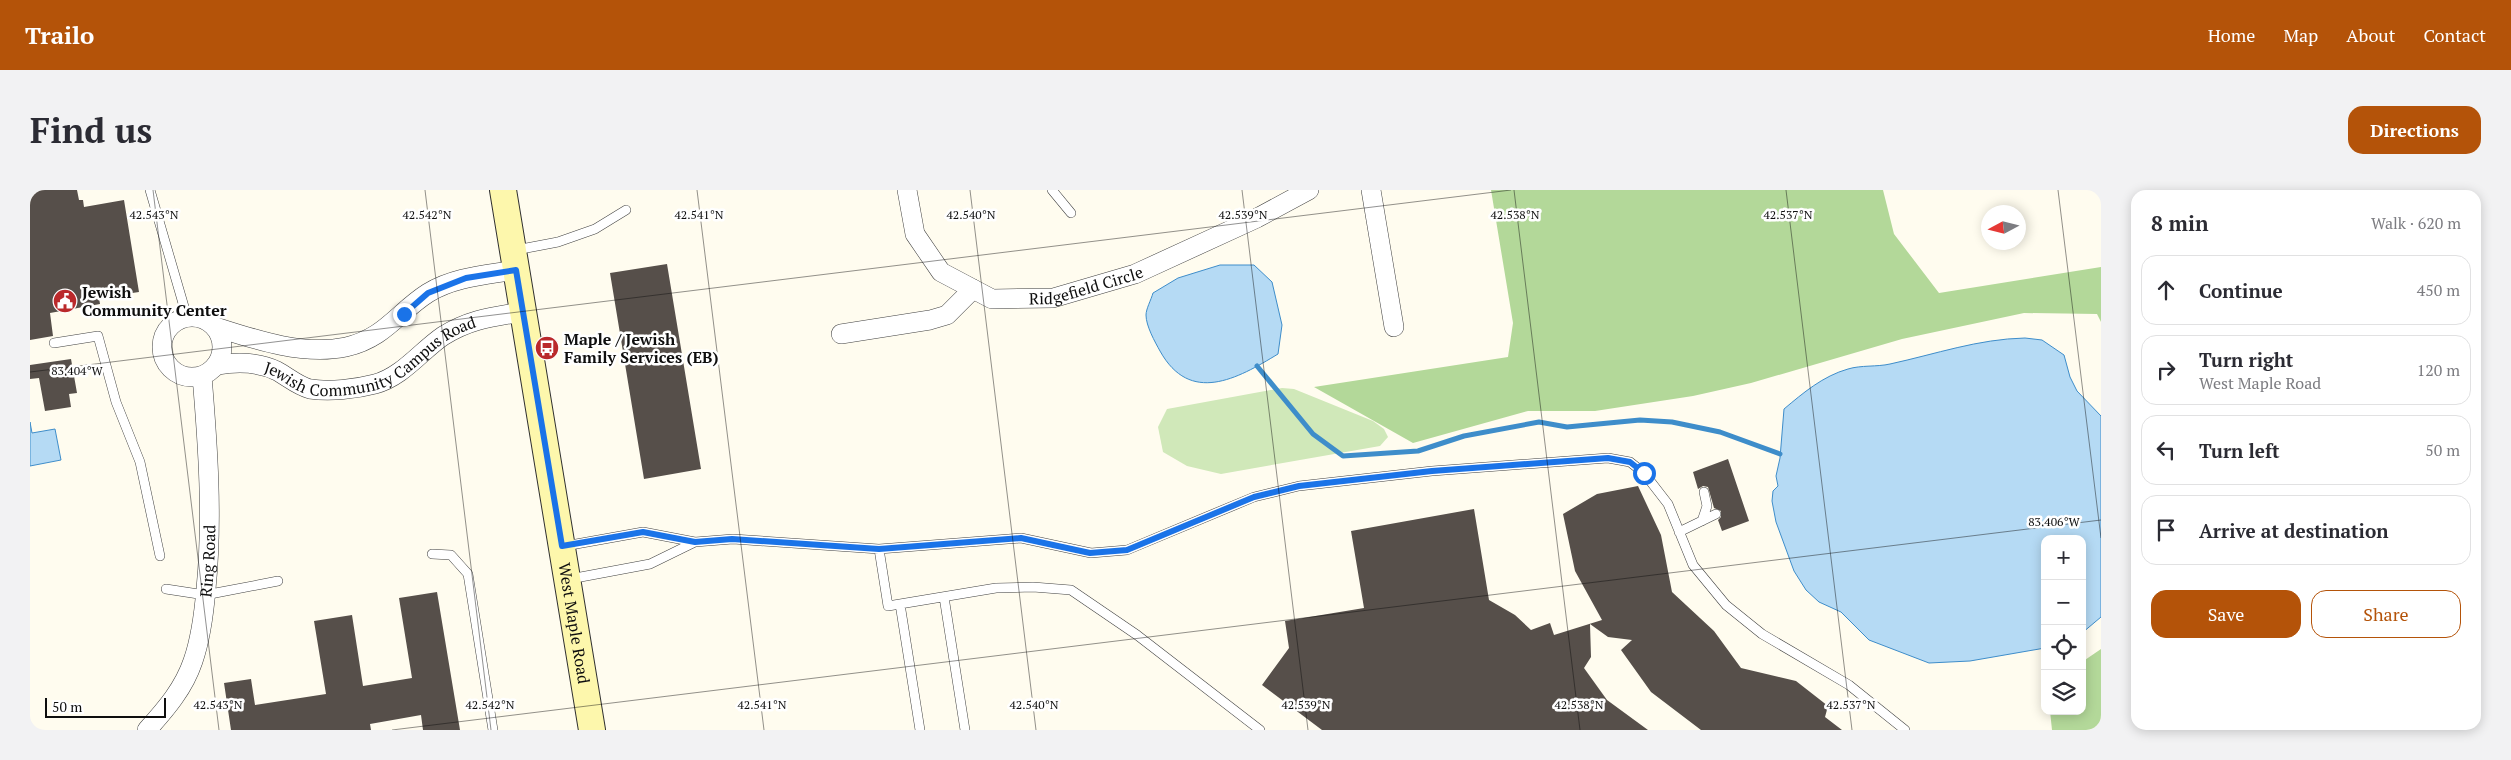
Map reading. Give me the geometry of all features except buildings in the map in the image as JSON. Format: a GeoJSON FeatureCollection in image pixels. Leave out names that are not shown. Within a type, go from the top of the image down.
{"type":"FeatureCollection","features":[{"type":"Feature","properties":{"kind":"main road","name":"West Maple Road"},"geometry":{"type":"LineString","coordinates":[[503,190],[592,730]]}},
{"type":"Feature","properties":{"kind":"street","name":"Ridgefield Circle"},"geometry":{"type":"LineString","coordinates":[[907,190],[914,234],[941,272],[992,300],[1053,298],[1126,277],[1257,218],[1309,190]]}},
{"type":"Feature","properties":{"kind":"street"},"geometry":{"type":"LineString","coordinates":[[1371,190],[1394,327]]}},
{"type":"Feature","properties":{"kind":"street","name":"Jewish Community Campus Road"},"geometry":{"type":"LineString","coordinates":[[216,328],[279,344],[310,349],[346,347],[378,334],[428,293],[514,260]]}},
{"type":"Feature","properties":{"kind":"street"},"geometry":{"type":"LineString","coordinates":[[841,334],[930,320],[947,315],[973,290]]}},
{"type":"Feature","properties":{"kind":"street","name":"Jewish Community Campus Road"},"geometry":{"type":"LineString","coordinates":[[217,365],[233,362],[275,370],[309,388],[358,387],[376,384],[398,372],[441,338],[474,320],[522,312]]}},
{"type":"Feature","properties":{"kind":"street"},"geometry":{"type":"LineString","coordinates":[[197,316],[216,328],[221,338],[223,349],[217,365],[202,376],[182,376],[172,371],[165,362],[162,351],[163,338],[170,326],[187,317],[197,316]]}},
{"type":"Feature","properties":{"kind":"street","name":"Ring Road"},"geometry":{"type":"LineString","coordinates":[[153,728],[173,701],[193,661],[203,623],[209,557],[210,511],[202,376]]}},
{"type":"Feature","properties":{"kind":"lane"},"geometry":{"type":"LineString","coordinates":[[150,190],[187,317]]}},
{"type":"Feature","properties":{"kind":"lane"},"geometry":{"type":"LineString","coordinates":[[1052,190],[1071,213]]}},
{"type":"Feature","properties":{"kind":"lane"},"geometry":{"type":"LineString","coordinates":[[514,260],[594,229],[626,210]]}},
{"type":"Feature","properties":{"kind":"lane"},"geometry":{"type":"LineString","coordinates":[[54,344],[98,336],[116,402],[140,462],[160,556]]}},
{"type":"Feature","properties":{"kind":"lane"},"geometry":{"type":"LineString","coordinates":[[562,546],[643,532],[695,542],[732,539],[879,549],[1021,538],[1090,553],[1127,550],[1254,497],[1299,486],[1432,471],[1608,458],[1630,462],[1644,473],[1668,504],[1692,565],[1726,605],[1762,634],[1849,685],[1906,730]]}},
{"type":"Feature","properties":{"kind":"lane"},"geometry":{"type":"LineString","coordinates":[[1702,521],[1707,495]]}},
{"type":"Feature","properties":{"kind":"lane"},"geometry":{"type":"LineString","coordinates":[[1679,532],[1716,514]]}},
{"type":"Feature","properties":{"kind":"lane"},"geometry":{"type":"LineString","coordinates":[[567,580],[650,564],[695,542]]}},
{"type":"Feature","properties":{"kind":"lane"},"geometry":{"type":"LineString","coordinates":[[879,549],[888,606],[996,588],[1033,587],[1072,590],[1137,635],[1260,730]]}},
{"type":"Feature","properties":{"kind":"lane"},"geometry":{"type":"LineString","coordinates":[[432,554],[451,555],[468,574],[493,730]]}},
{"type":"Feature","properties":{"kind":"lane"},"geometry":{"type":"LineString","coordinates":[[166,589],[205,596],[278,581]]}},
{"type":"Feature","properties":{"kind":"lane"},"geometry":{"type":"LineString","coordinates":[[944,597],[965,730]]}},
{"type":"Feature","properties":{"kind":"lane"},"geometry":{"type":"LineString","coordinates":[[900,604],[920,730]]}},
{"type":"Feature","properties":{"kind":"green space"},"geometry":{"type":"Polygon","coordinates":[[[1491,190],[1883,190],[1894,234],[1939,293],[2101,267],[2101,322],[2097,314],[2024,313],[1902,339],[1751,383],[1693,396],[1595,411],[1528,411],[1413,443],[1314,387],[1508,357],[1513,323],[1491,190]]]}},
{"type":"Feature","properties":{"kind":"green space"},"geometry":{"type":"Polygon","coordinates":[[[1282,388],[1294,389],[1373,421],[1384,429],[1388,437],[1380,446],[1221,474],[1187,466],[1163,452],[1158,427],[1167,409],[1282,388]]]}},
{"type":"Feature","properties":{"kind":"green space"},"geometry":{"type":"Polygon","coordinates":[[[2101,649],[2101,730],[2052,730],[2050,715],[2086,715],[2086,659],[2101,649]]]}},
{"type":"Feature","properties":{"kind":"water"},"geometry":{"type":"Polygon","coordinates":[[[1220,265],[1254,265],[1272,282],[1282,325],[1278,354],[1231,378],[1215,382],[1200,382],[1185,378],[1172,368],[1153,339],[1147,324],[1146,313],[1153,293],[1178,278],[1220,265]]]}},
{"type":"Feature","properties":{"kind":"water"},"geometry":{"type":"Polygon","coordinates":[[[2008,339],[2042,340],[2064,355],[2070,377],[2077,391],[2101,416],[2101,617],[2086,630],[2086,535],[2041,535],[2041,649],[1970,661],[1929,663],[1869,640],[1841,612],[1819,602],[1806,590],[1794,571],[1776,522],[1772,501],[1773,491],[1778,486],[1776,476],[1780,458],[1784,409],[1806,391],[1830,376],[1848,369],[1890,364],[1957,348],[2008,339]]]}},
{"type":"Feature","properties":{"kind":"water"},"geometry":{"type":"Polygon","coordinates":[[[30,422],[32,433],[55,429],[61,460],[30,466],[30,422]]]}},
{"type":"Feature","properties":{"kind":"waterway"},"geometry":{"type":"LineString","coordinates":[[1257,366],[1313,434],[1343,456],[1418,451],[1464,436],[1539,422],[1567,427],[1640,420],[1672,422],[1720,432],[1780,454]]}},
{"type":"Feature","properties":{"kind":"place","name":"Jewish Community Center"},"geometry":{"type":"Point","coordinates":[65,301]}},
{"type":"Feature","properties":{"kind":"place","name":"Maple / Jewish Family Services (EB)"},"geometry":{"type":"Point","coordinates":[547,348]}},
{"type":"Feature","properties":{"kind":"route"},"geometry":{"type":"LineString","coordinates":[[404,314],[428,293],[466,278],[516,270],[562,546],[643,532],[695,542],[732,539],[879,549],[1021,538],[1090,553],[1127,550],[1254,497],[1299,486],[1432,471],[1608,458],[1630,462],[1644,473]]}}]}
